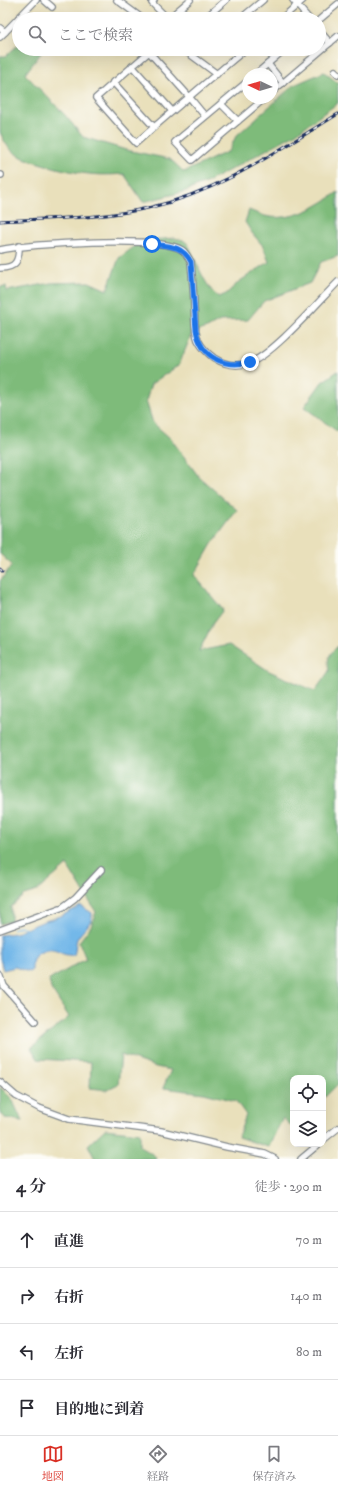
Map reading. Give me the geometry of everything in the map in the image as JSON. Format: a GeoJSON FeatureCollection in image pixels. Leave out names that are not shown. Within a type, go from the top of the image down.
{"type":"FeatureCollection","features":[{"type":"Feature","properties":{"kind":"street"},"geometry":{"type":"LineString","coordinates":[[22,12],[36,0]]}},
{"type":"Feature","properties":{"kind":"street"},"geometry":{"type":"LineString","coordinates":[[44,0],[52,7]]}},
{"type":"Feature","properties":{"kind":"street"},"geometry":{"type":"LineString","coordinates":[[117,0],[133,12]]}},
{"type":"Feature","properties":{"kind":"street"},"geometry":{"type":"LineString","coordinates":[[154,0],[152,3],[160,12]]}},
{"type":"Feature","properties":{"kind":"street"},"geometry":{"type":"LineString","coordinates":[[176,12],[190,0]]}},
{"type":"Feature","properties":{"kind":"street"},"geometry":{"type":"LineString","coordinates":[[212,12],[226,0]]}},
{"type":"Feature","properties":{"kind":"street"},"geometry":{"type":"LineString","coordinates":[[248,12],[262,0]]}},
{"type":"Feature","properties":{"kind":"street"},"geometry":{"type":"LineString","coordinates":[[287,12],[295,2],[303,0]]}},
{"type":"Feature","properties":{"kind":"street"},"geometry":{"type":"LineString","coordinates":[[295,2],[304,12]]}},
{"type":"Feature","properties":{"kind":"street"},"geometry":{"type":"LineString","coordinates":[[326,14],[338,4]]}},
{"type":"Feature","properties":{"kind":"street"},"geometry":{"type":"LineString","coordinates":[[0,37],[2,30],[12,21]]}},
{"type":"Feature","properties":{"kind":"street"},"geometry":{"type":"LineString","coordinates":[[326,46],[338,36]]}},
{"type":"Feature","properties":{"kind":"street"},"geometry":{"type":"LineString","coordinates":[[326,38],[330,43]]}},
{"type":"Feature","properties":{"kind":"street"},"geometry":{"type":"LineString","coordinates":[[144,56],[96,98],[136,143],[238,56]]}},
{"type":"Feature","properties":{"kind":"street"},"geometry":{"type":"LineString","coordinates":[[153,56],[205,116]]}},
{"type":"Feature","properties":{"kind":"street"},"geometry":{"type":"LineString","coordinates":[[193,56],[217,74]]}},
{"type":"Feature","properties":{"kind":"street"},"geometry":{"type":"LineString","coordinates":[[263,68],[277,56]]}},
{"type":"Feature","properties":{"kind":"street"},"geometry":{"type":"LineString","coordinates":[[278,87],[315,56]]}},
{"type":"Feature","properties":{"kind":"street"},"geometry":{"type":"LineString","coordinates":[[268,64],[283,83]]}},
{"type":"Feature","properties":{"kind":"street"},"geometry":{"type":"LineString","coordinates":[[132,66],[172,111]]}},
{"type":"Feature","properties":{"kind":"street"},"geometry":{"type":"LineString","coordinates":[[113,82],[154,127]]}},
{"type":"Feature","properties":{"kind":"street"},"geometry":{"type":"LineString","coordinates":[[242,86],[175,142],[192,160],[258,104]]}},
{"type":"Feature","properties":{"kind":"street"},"geometry":{"type":"LineString","coordinates":[[221,104],[238,121]]}},
{"type":"Feature","properties":{"kind":"street"},"geometry":{"type":"LineString","coordinates":[[0,250],[19,246],[77,243],[159,244],[181,249],[191,262],[198,338],[204,350],[217,360],[226,364],[239,365],[260,357],[280,340],[338,282]]}},
{"type":"Feature","properties":{"kind":"street"},"geometry":{"type":"LineString","coordinates":[[0,268],[6,268],[15,263],[19,257],[19,246]]}},
{"type":"Feature","properties":{"kind":"street"},"geometry":{"type":"LineString","coordinates":[[0,930],[63,907],[75,898],[101,870]]}},
{"type":"Feature","properties":{"kind":"street"},"geometry":{"type":"LineString","coordinates":[[0,975],[4,986],[35,1021]]}},
{"type":"Feature","properties":{"kind":"street"},"geometry":{"type":"LineString","coordinates":[[0,1082],[16,1096],[39,1108],[69,1119],[161,1131],[227,1147],[265,1154],[275,1159]]}},
{"type":"Feature","properties":{"kind":"street"},"geometry":{"type":"LineString","coordinates":[[326,1138],[338,1128]]}},
{"type":"Feature","properties":{"kind":"street"},"geometry":{"type":"LineString","coordinates":[[300,1159],[314,1147]]}},
{"type":"Feature","properties":{"kind":"green space"},"geometry":{"type":"Polygon","coordinates":[[[12,50],[12,56],[39,56],[25,74],[65,115],[83,137],[126,150],[170,159],[184,172],[229,151],[236,136],[272,104],[278,104],[278,99],[294,85],[324,72],[338,83],[338,103],[295,134],[208,182],[183,192],[143,202],[124,174],[101,175],[60,169],[24,158],[11,150],[0,132],[0,56],[6,56],[12,50]]]}},
{"type":"Feature","properties":{"kind":"green space"},"geometry":{"type":"Polygon","coordinates":[[[338,192],[338,256],[321,262],[310,283],[264,301],[248,320],[220,321],[207,328],[192,333],[179,365],[151,384],[146,401],[153,423],[171,439],[199,477],[237,510],[212,544],[194,575],[223,610],[213,623],[199,651],[229,645],[269,671],[315,691],[329,671],[329,657],[338,646],[338,1086],[337,1085],[326,1096],[326,1075],[290,1075],[290,1125],[283,1118],[268,1147],[238,1137],[246,1115],[236,1101],[204,1093],[163,1088],[171,1070],[156,1067],[121,1055],[118,1085],[108,1090],[90,1088],[91,1062],[38,1059],[31,1048],[69,1017],[51,989],[49,980],[86,959],[79,942],[91,926],[96,912],[67,865],[37,891],[24,895],[11,907],[11,921],[0,924],[0,581],[12,565],[0,554],[0,287],[6,286],[7,291],[51,283],[89,282],[107,290],[119,258],[142,241],[174,238],[183,240],[188,244],[205,281],[219,297],[226,294],[240,281],[269,262],[263,246],[245,222],[249,210],[270,217],[279,217],[306,211],[338,192]]]}},
{"type":"Feature","properties":{"kind":"green space"},"geometry":{"type":"Polygon","coordinates":[[[338,371],[338,432],[304,407],[322,382],[338,371]]]}},
{"type":"Feature","properties":{"kind":"green space"},"geometry":{"type":"Polygon","coordinates":[[[0,1087],[12,1099],[22,1121],[5,1118],[0,1114],[0,1087]]]}},
{"type":"Feature","properties":{"kind":"green space"},"geometry":{"type":"Polygon","coordinates":[[[105,1129],[140,1133],[140,1146],[155,1156],[156,1159],[95,1159],[88,1145],[105,1129]]]}},
{"type":"Feature","properties":{"kind":"water"},"geometry":{"type":"Polygon","coordinates":[[[81,906],[92,913],[92,917],[89,924],[77,939],[74,955],[64,954],[54,950],[45,951],[35,956],[32,962],[32,970],[29,972],[15,967],[3,970],[0,958],[0,935],[16,933],[61,916],[81,906]]]}},
{"type":"Feature","properties":{"kind":"waterway"},"geometry":{"type":"LineString","coordinates":[[12,929],[21,926],[27,930]]}},
{"type":"Feature","properties":{"kind":"railway"},"geometry":{"type":"LineString","coordinates":[[0,221],[75,218],[130,212],[174,201],[199,192],[247,169],[338,114]]}},
{"type":"Feature","properties":{"kind":"route"},"geometry":{"type":"LineString","coordinates":[[152,244],[172,246],[181,249],[191,262],[196,330],[200,344],[204,350],[217,360],[226,364],[239,365],[250,362]]}}]}
